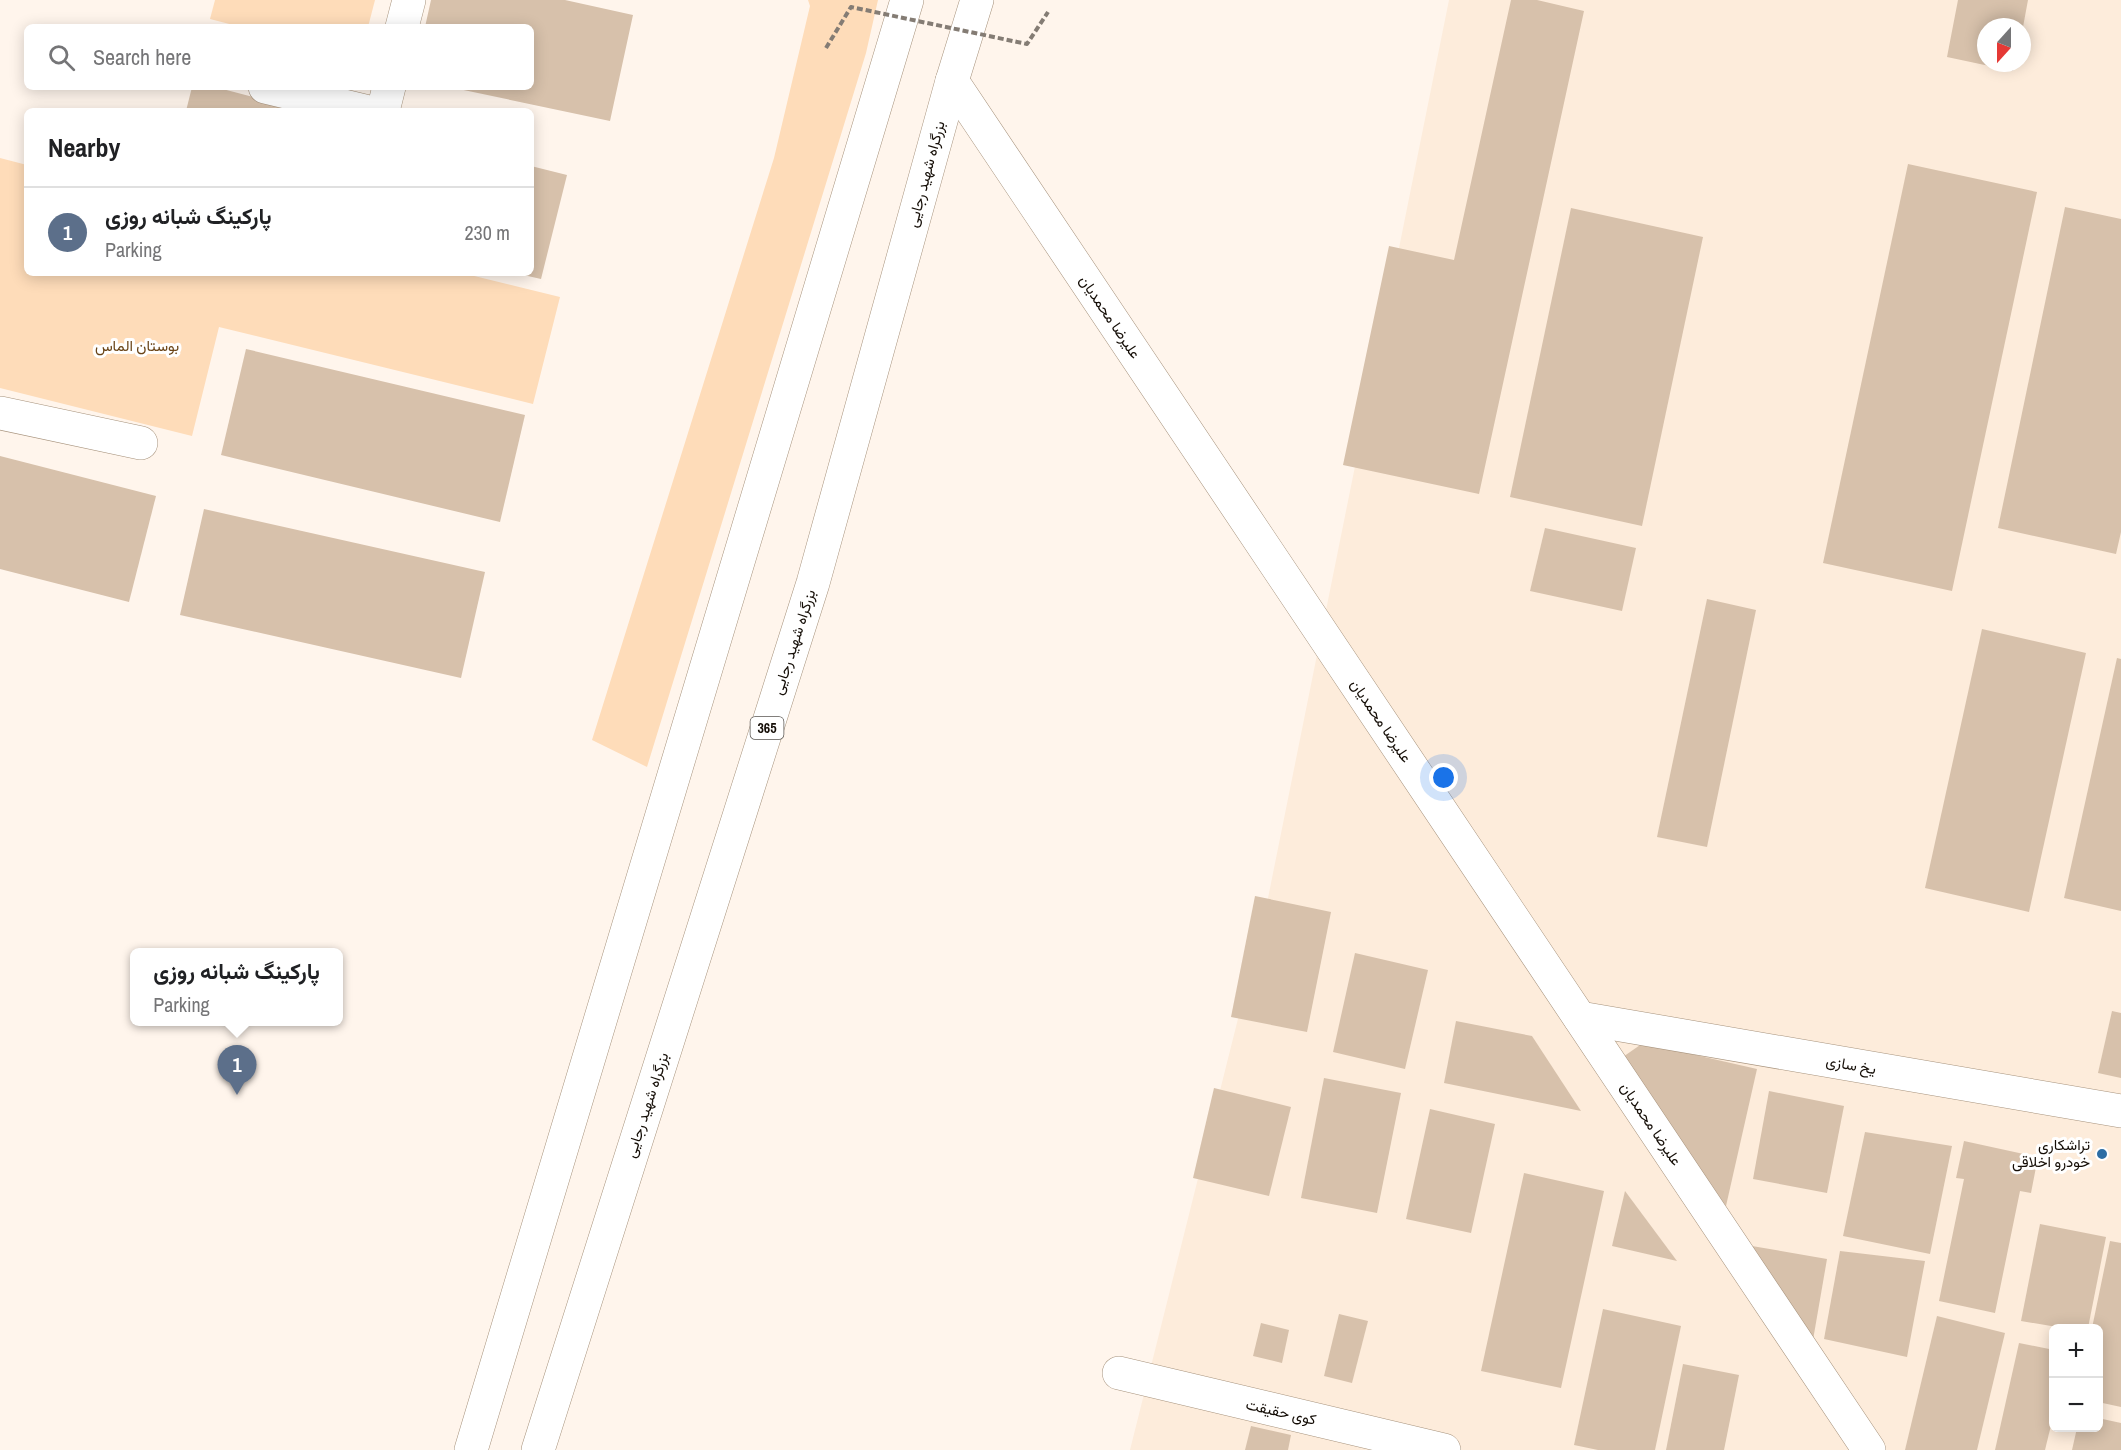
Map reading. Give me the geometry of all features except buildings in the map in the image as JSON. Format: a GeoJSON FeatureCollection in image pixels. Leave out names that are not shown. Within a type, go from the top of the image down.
{"type":"FeatureCollection","features":[{"type":"Feature","properties":{"kind":"main road"},"geometry":{"type":"LineString","coordinates":[[403,24],[408,0]]}},
{"type":"Feature","properties":{"kind":"main road"},"geometry":{"type":"LineString","coordinates":[[471,1450],[907,0]]}},
{"type":"Feature","properties":{"kind":"main road","name":"بزرگراه شهید رجایی"},"geometry":{"type":"LineString","coordinates":[[538,1450],[813,583],[952,81],[977,0]]}},
{"type":"Feature","properties":{"kind":"main road","name":"علیرضا محمدیان"},"geometry":{"type":"LineString","coordinates":[[952,81],[1869,1450]]}},
{"type":"Feature","properties":{"kind":"main road"},"geometry":{"type":"LineString","coordinates":[[278,90],[352,108]]}},
{"type":"Feature","properties":{"kind":"main road"},"geometry":{"type":"LineString","coordinates":[[384,108],[388,90]]}},
{"type":"Feature","properties":{"kind":"main road"},"geometry":{"type":"LineString","coordinates":[[0,413],[141,443]]}},
{"type":"Feature","properties":{"kind":"main road","name":"یخ سازی"},"geometry":{"type":"LineString","coordinates":[[1580,1018],[2121,1111]]}},
{"type":"Feature","properties":{"kind":"main road","name":"کوی حقیقت"},"geometry":{"type":"LineString","coordinates":[[1119,1373],[1444,1450]]}},
{"type":"Feature","properties":{"kind":"path"},"geometry":{"type":"LineString","coordinates":[[826,48],[851,7],[1027,44],[1048,12]]}},
{"type":"Feature","properties":{"kind":"shaded area"},"geometry":{"type":"Polygon","coordinates":[[[1449,0],[2121,0],[2121,1450],[1130,1450],[1267,903],[1449,0]]]}},
{"type":"Feature","properties":{"kind":"green space"},"geometry":{"type":"Polygon","coordinates":[[[215,0],[375,0],[369,24],[229,24],[210,19],[215,0]]]}},
{"type":"Feature","properties":{"kind":"green space"},"geometry":{"type":"Polygon","coordinates":[[[808,0],[878,0],[866,53],[647,767],[592,740],[774,158],[810,6],[808,0]]]}},
{"type":"Feature","properties":{"kind":"green space","name":"بوستان الماس"},"geometry":{"type":"Polygon","coordinates":[[[0,158],[24,164],[24,276],[474,276],[560,297],[533,404],[219,327],[192,436],[0,388],[0,158]]]}},
{"type":"Feature","properties":{"kind":"place","name":"پارکینگ شبانه روزی"},"geometry":{"type":"Point","coordinates":[237,1095]}},
{"type":"Feature","properties":{"kind":"place","name":"تراشکاری خودرو اخلاقی"},"geometry":{"type":"Point","coordinates":[2102,1154]}}]}
